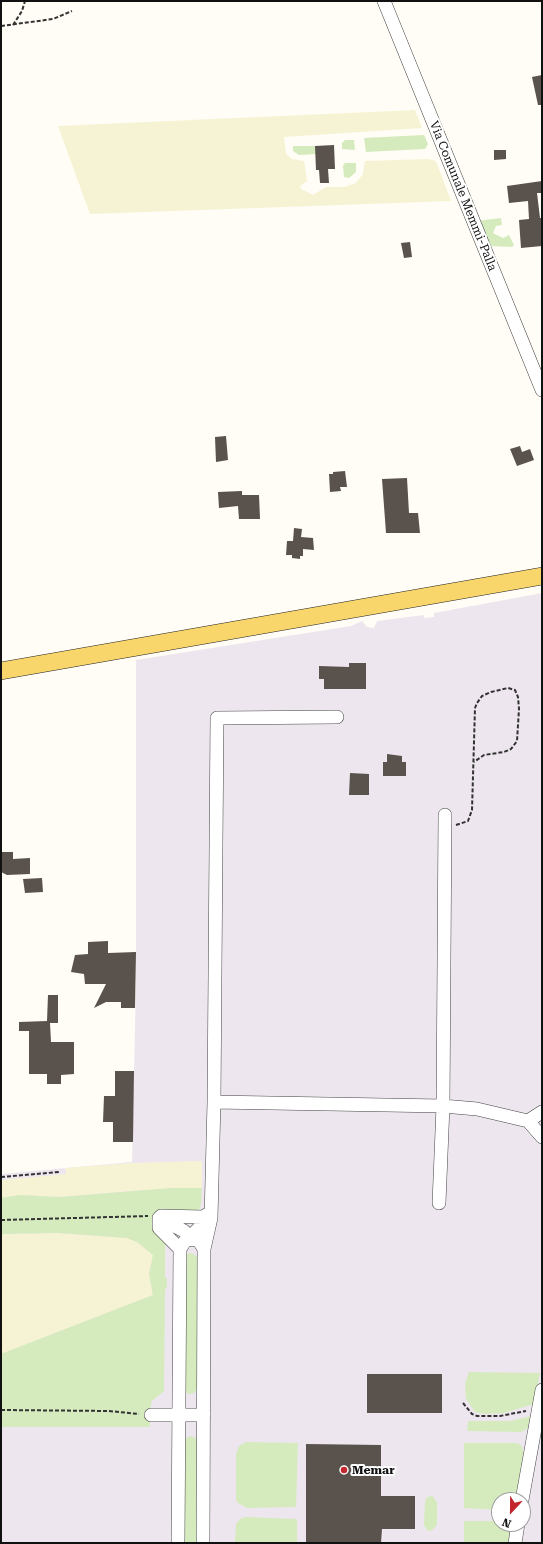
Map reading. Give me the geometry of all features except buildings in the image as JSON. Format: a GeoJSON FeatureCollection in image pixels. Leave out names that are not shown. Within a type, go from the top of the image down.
{"type":"FeatureCollection","features":[{"type":"Feature","properties":{"kind":"main road"},"geometry":{"type":"LineString","coordinates":[[1,671],[542,576]]}},
{"type":"Feature","properties":{"kind":"street","name":"Via Comunale Memmi-Palla"},"geometry":{"type":"LineString","coordinates":[[384,1],[542,390]]}},
{"type":"Feature","properties":{"kind":"street"},"geometry":{"type":"LineString","coordinates":[[203,1543],[204,1249],[211,1212],[214,1102],[217,718],[337,717]]}},
{"type":"Feature","properties":{"kind":"street"},"geometry":{"type":"LineString","coordinates":[[439,1203],[443,1106],[445,821]]}},
{"type":"Feature","properties":{"kind":"street"},"geometry":{"type":"LineString","coordinates":[[214,1102],[443,1106],[477,1109],[528,1122],[542,1137]]}},
{"type":"Feature","properties":{"kind":"street"},"geometry":{"type":"LineString","coordinates":[[528,1122],[542,1112]]}},
{"type":"Feature","properties":{"kind":"street"},"geometry":{"type":"LineString","coordinates":[[159,1218],[161,1216],[203,1217],[211,1212]]}},
{"type":"Feature","properties":{"kind":"street"},"geometry":{"type":"LineString","coordinates":[[192,1239],[193,1234],[207,1220],[211,1212]]}},
{"type":"Feature","properties":{"kind":"street"},"geometry":{"type":"LineString","coordinates":[[159,1218],[184,1231],[192,1239],[199,1241],[204,1249]]}},
{"type":"Feature","properties":{"kind":"street"},"geometry":{"type":"LineString","coordinates":[[159,1218],[159,1228],[180,1249]]}},
{"type":"Feature","properties":{"kind":"street"},"geometry":{"type":"LineString","coordinates":[[178,1543],[180,1249],[185,1241],[192,1239]]}},
{"type":"Feature","properties":{"kind":"street"},"geometry":{"type":"LineString","coordinates":[[523,1492],[542,1390]]}},
{"type":"Feature","properties":{"kind":"street"},"geometry":{"type":"LineString","coordinates":[[151,1415],[204,1415]]}},
{"type":"Feature","properties":{"kind":"street"},"geometry":{"type":"LineString","coordinates":[[515,1543],[517,1532]]}},
{"type":"Feature","properties":{"kind":"path"},"geometry":{"type":"LineString","coordinates":[[13,25],[22,11],[25,1]]}},
{"type":"Feature","properties":{"kind":"path"},"geometry":{"type":"LineString","coordinates":[[1,26],[53,19],[72,11]]}},
{"type":"Feature","properties":{"kind":"path"},"geometry":{"type":"LineString","coordinates":[[445,821],[463,824],[468,821],[472,810],[475,708],[477,703],[486,694],[502,689],[515,690],[517,693],[519,709],[517,741],[511,749],[504,752],[484,755],[474,762]]}},
{"type":"Feature","properties":{"kind":"path"},"geometry":{"type":"LineString","coordinates":[[1,1177],[59,1172]]}},
{"type":"Feature","properties":{"kind":"path"},"geometry":{"type":"LineString","coordinates":[[1,1220],[153,1216],[159,1218]]}},
{"type":"Feature","properties":{"kind":"path"},"geometry":{"type":"LineString","coordinates":[[463,1403],[472,1414],[485,1417],[517,1414],[539,1408]]}},
{"type":"Feature","properties":{"kind":"path"},"geometry":{"type":"LineString","coordinates":[[1,1410],[109,1412],[151,1415]]}},
{"type":"Feature","properties":{"kind":"shaded area"},"geometry":{"type":"Polygon","coordinates":[[[415,110],[422,128],[284,137],[286,154],[292,159],[304,161],[307,181],[300,186],[301,189],[313,195],[326,187],[344,187],[356,183],[363,174],[365,161],[428,159],[436,161],[451,201],[90,214],[58,126],[415,110]]]}},
{"type":"Feature","properties":{"kind":"shaded area"},"geometry":{"type":"Polygon","coordinates":[[[542,593],[542,1543],[1,1543],[1,1174],[132,1162],[136,982],[136,660],[351,626],[362,621],[367,627],[374,628],[377,621],[424,615],[424,618],[434,617],[434,613],[542,593]]]}},
{"type":"Feature","properties":{"kind":"shaded area"},"geometry":{"type":"Polygon","coordinates":[[[202,1161],[202,1188],[131,1191],[60,1197],[20,1195],[1,1198],[1,1180],[66,1174],[65,1168],[132,1163],[202,1161]]]}},
{"type":"Feature","properties":{"kind":"shaded area"},"geometry":{"type":"Polygon","coordinates":[[[58,1233],[127,1238],[137,1242],[153,1255],[149,1274],[153,1295],[1,1354],[1,1234],[58,1233]]]}},
{"type":"Feature","properties":{"kind":"green space"},"geometry":{"type":"Polygon","coordinates":[[[424,135],[428,144],[425,149],[366,152],[364,138],[424,135]]]}},
{"type":"Feature","properties":{"kind":"green space"},"geometry":{"type":"Polygon","coordinates":[[[345,140],[354,140],[355,150],[342,149],[342,143],[345,140]]]}},
{"type":"Feature","properties":{"kind":"green space"},"geometry":{"type":"Polygon","coordinates":[[[293,146],[315,146],[316,154],[299,155],[293,151],[293,146]]]}},
{"type":"Feature","properties":{"kind":"green space"},"geometry":{"type":"Polygon","coordinates":[[[345,163],[356,163],[356,172],[349,178],[344,177],[343,166],[345,163]]]}},
{"type":"Feature","properties":{"kind":"green space"},"geometry":{"type":"Polygon","coordinates":[[[501,218],[502,225],[496,226],[493,233],[503,238],[509,235],[514,245],[512,247],[490,246],[476,221],[501,218]]]}},
{"type":"Feature","properties":{"kind":"green space"},"geometry":{"type":"Polygon","coordinates":[[[171,1188],[202,1188],[201,1205],[198,1212],[155,1212],[153,1217],[169,1243],[168,1246],[165,1245],[165,1278],[167,1278],[167,1288],[165,1289],[164,1391],[151,1402],[150,1427],[1,1427],[1,1354],[153,1295],[149,1274],[153,1255],[137,1242],[127,1238],[58,1233],[1,1234],[1,1198],[20,1195],[60,1197],[171,1188]]]}},
{"type":"Feature","properties":{"kind":"green space"},"geometry":{"type":"Polygon","coordinates":[[[191,1253],[198,1257],[199,1387],[194,1393],[189,1394],[184,1391],[185,1258],[187,1254],[191,1253]]]}},
{"type":"Feature","properties":{"kind":"green space"},"geometry":{"type":"Polygon","coordinates":[[[469,1372],[540,1373],[534,1404],[504,1413],[485,1414],[475,1412],[466,1399],[465,1384],[469,1372]]]}},
{"type":"Feature","properties":{"kind":"green space"},"geometry":{"type":"Polygon","coordinates":[[[531,1416],[528,1428],[521,1432],[467,1431],[468,1421],[510,1421],[531,1416]]]}},
{"type":"Feature","properties":{"kind":"green space"},"geometry":{"type":"Polygon","coordinates":[[[191,1436],[196,1438],[198,1442],[198,1543],[182,1543],[184,1441],[186,1438],[191,1436]]]}},
{"type":"Feature","properties":{"kind":"green space"},"geometry":{"type":"Polygon","coordinates":[[[246,1442],[298,1443],[296,1507],[247,1508],[238,1503],[236,1500],[236,1454],[239,1446],[246,1442]]]}},
{"type":"Feature","properties":{"kind":"green space"},"geometry":{"type":"Polygon","coordinates":[[[464,1443],[516,1443],[521,1445],[524,1453],[518,1492],[491,1492],[491,1510],[464,1508],[464,1443]]]}},
{"type":"Feature","properties":{"kind":"green space"},"geometry":{"type":"Polygon","coordinates":[[[432,1496],[437,1502],[437,1525],[431,1531],[427,1530],[424,1525],[425,1502],[427,1497],[432,1496]]]}},
{"type":"Feature","properties":{"kind":"green space"},"geometry":{"type":"Polygon","coordinates":[[[245,1517],[297,1519],[297,1543],[235,1543],[236,1524],[240,1519],[245,1517]]]}},
{"type":"Feature","properties":{"kind":"green space"},"geometry":{"type":"Polygon","coordinates":[[[464,1521],[491,1521],[491,1532],[511,1532],[508,1543],[464,1543],[464,1521]]]}},
{"type":"Feature","properties":{"kind":"place","name":"Memar"},"geometry":{"type":"Point","coordinates":[344,1470]}}]}
